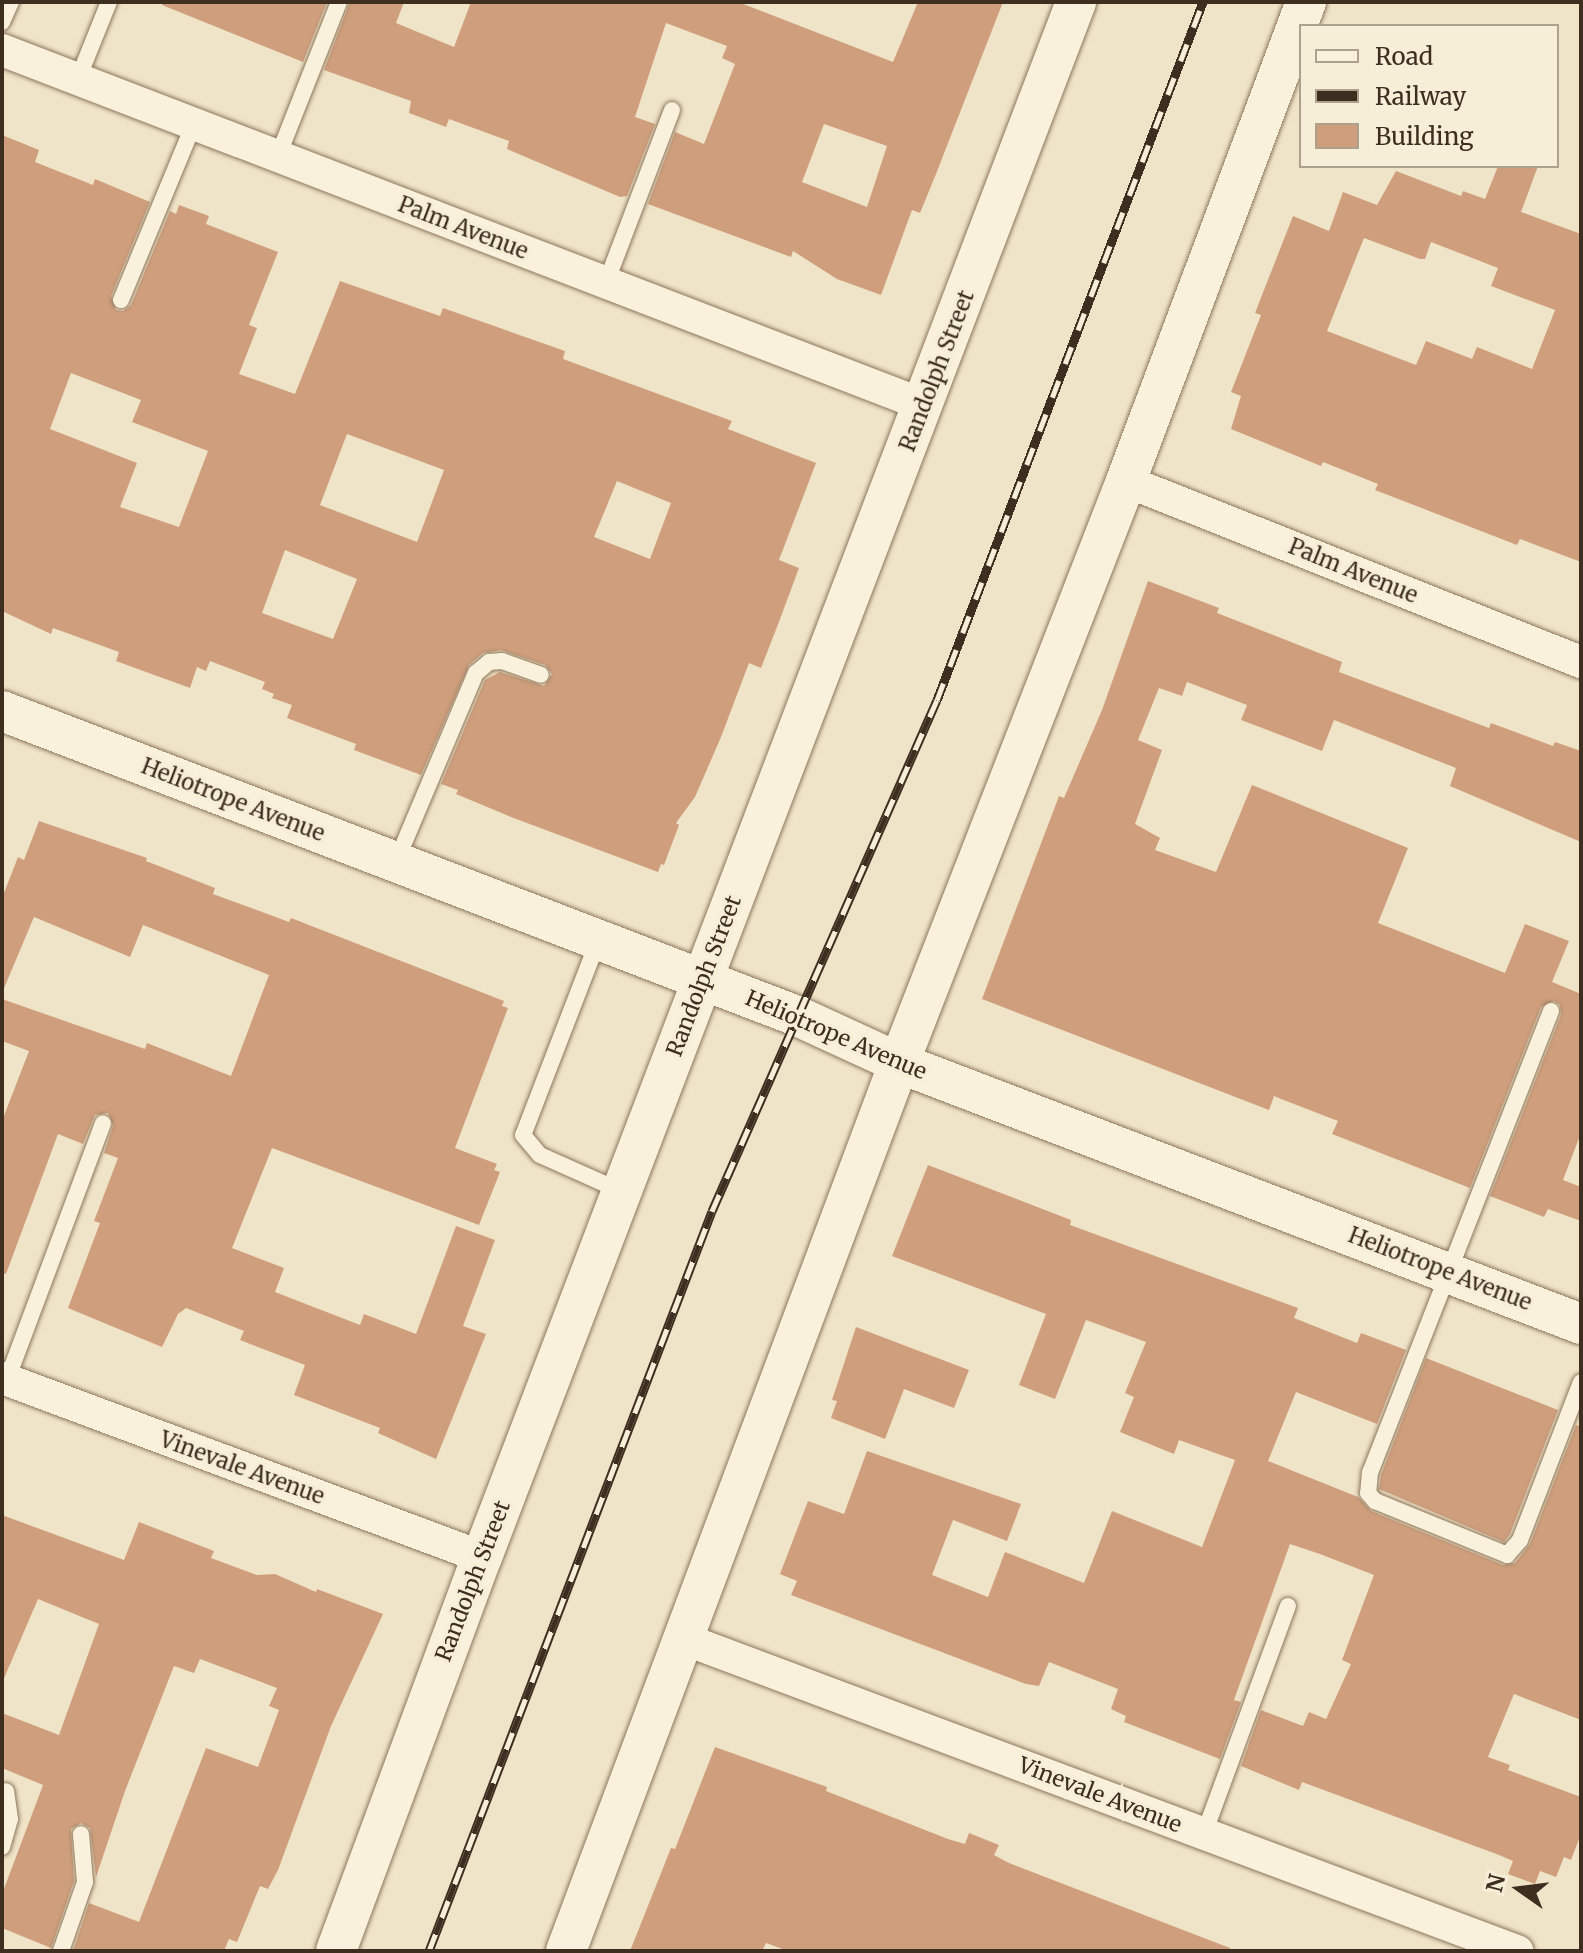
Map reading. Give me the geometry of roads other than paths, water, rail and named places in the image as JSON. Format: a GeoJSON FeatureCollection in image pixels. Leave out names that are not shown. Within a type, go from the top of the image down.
{"type":"FeatureCollection","features":[{"type":"Feature","properties":{"kind":"street","name":"Randolph Street"},"geometry":{"type":"LineString","coordinates":[[336,1951],[482,1557],[1076,2]]}},
{"type":"Feature","properties":{"kind":"street"},"geometry":{"type":"LineString","coordinates":[[566,1951],[899,1063],[1126,481],[1306,2]]}},
{"type":"Feature","properties":{"kind":"street","name":"Palm Avenue"},"geometry":{"type":"LineString","coordinates":[[2,50],[924,405]]}},
{"type":"Feature","properties":{"kind":"street","name":"Palm Avenue"},"geometry":{"type":"LineString","coordinates":[[1126,481],[1581,662]]}},
{"type":"Feature","properties":{"kind":"street","name":"Heliotrope Avenue"},"geometry":{"type":"LineString","coordinates":[[2,711],[797,1016],[899,1063],[1581,1324]]}},
{"type":"Feature","properties":{"kind":"street","name":"Vinevale Avenue"},"geometry":{"type":"LineString","coordinates":[[4,1379],[482,1557]]}},
{"type":"Feature","properties":{"kind":"street","name":"Vinevale Avenue"},"geometry":{"type":"LineString","coordinates":[[684,1639],[1517,1951]]}},
{"type":"Feature","properties":{"kind":"lane"},"geometry":{"type":"LineString","coordinates":[[2,22],[11,2]]}},
{"type":"Feature","properties":{"kind":"lane"},"geometry":{"type":"LineString","coordinates":[[78,79],[109,2]]}},
{"type":"Feature","properties":{"kind":"lane"},"geometry":{"type":"LineString","coordinates":[[278,156],[339,2]]}},
{"type":"Feature","properties":{"kind":"lane"},"geometry":{"type":"LineString","coordinates":[[606,283],[672,110]]}},
{"type":"Feature","properties":{"kind":"lane"},"geometry":{"type":"LineString","coordinates":[[121,300],[194,124]]}},
{"type":"Feature","properties":{"kind":"lane"},"geometry":{"type":"LineString","coordinates":[[396,863],[476,673],[489,662],[502,661],[541,675]]}},
{"type":"Feature","properties":{"kind":"lane"},"geometry":{"type":"LineString","coordinates":[[598,941],[523,1135],[540,1155],[621,1191]]}},
{"type":"Feature","properties":{"kind":"lane"},"geometry":{"type":"LineString","coordinates":[[1551,1011],[1370,1472],[1368,1493],[1375,1501],[1507,1555],[1513,1551],[1581,1382]]}},
{"type":"Feature","properties":{"kind":"lane"},"geometry":{"type":"LineString","coordinates":[[4,1379],[103,1123]]}},
{"type":"Feature","properties":{"kind":"lane"},"geometry":{"type":"LineString","coordinates":[[1204,1834],[1288,1606]]}},
{"type":"Feature","properties":{"kind":"lane"},"geometry":{"type":"LineString","coordinates":[[2,1847],[10,1819],[6,1791]]}},
{"type":"Feature","properties":{"kind":"lane"},"geometry":{"type":"LineString","coordinates":[[61,1951],[85,1882],[81,1834]]}},
{"type":"Feature","properties":{"kind":"railway"},"geometry":{"type":"LineString","coordinates":[[429,1951],[712,1211],[937,700],[1203,2]]}}]}
